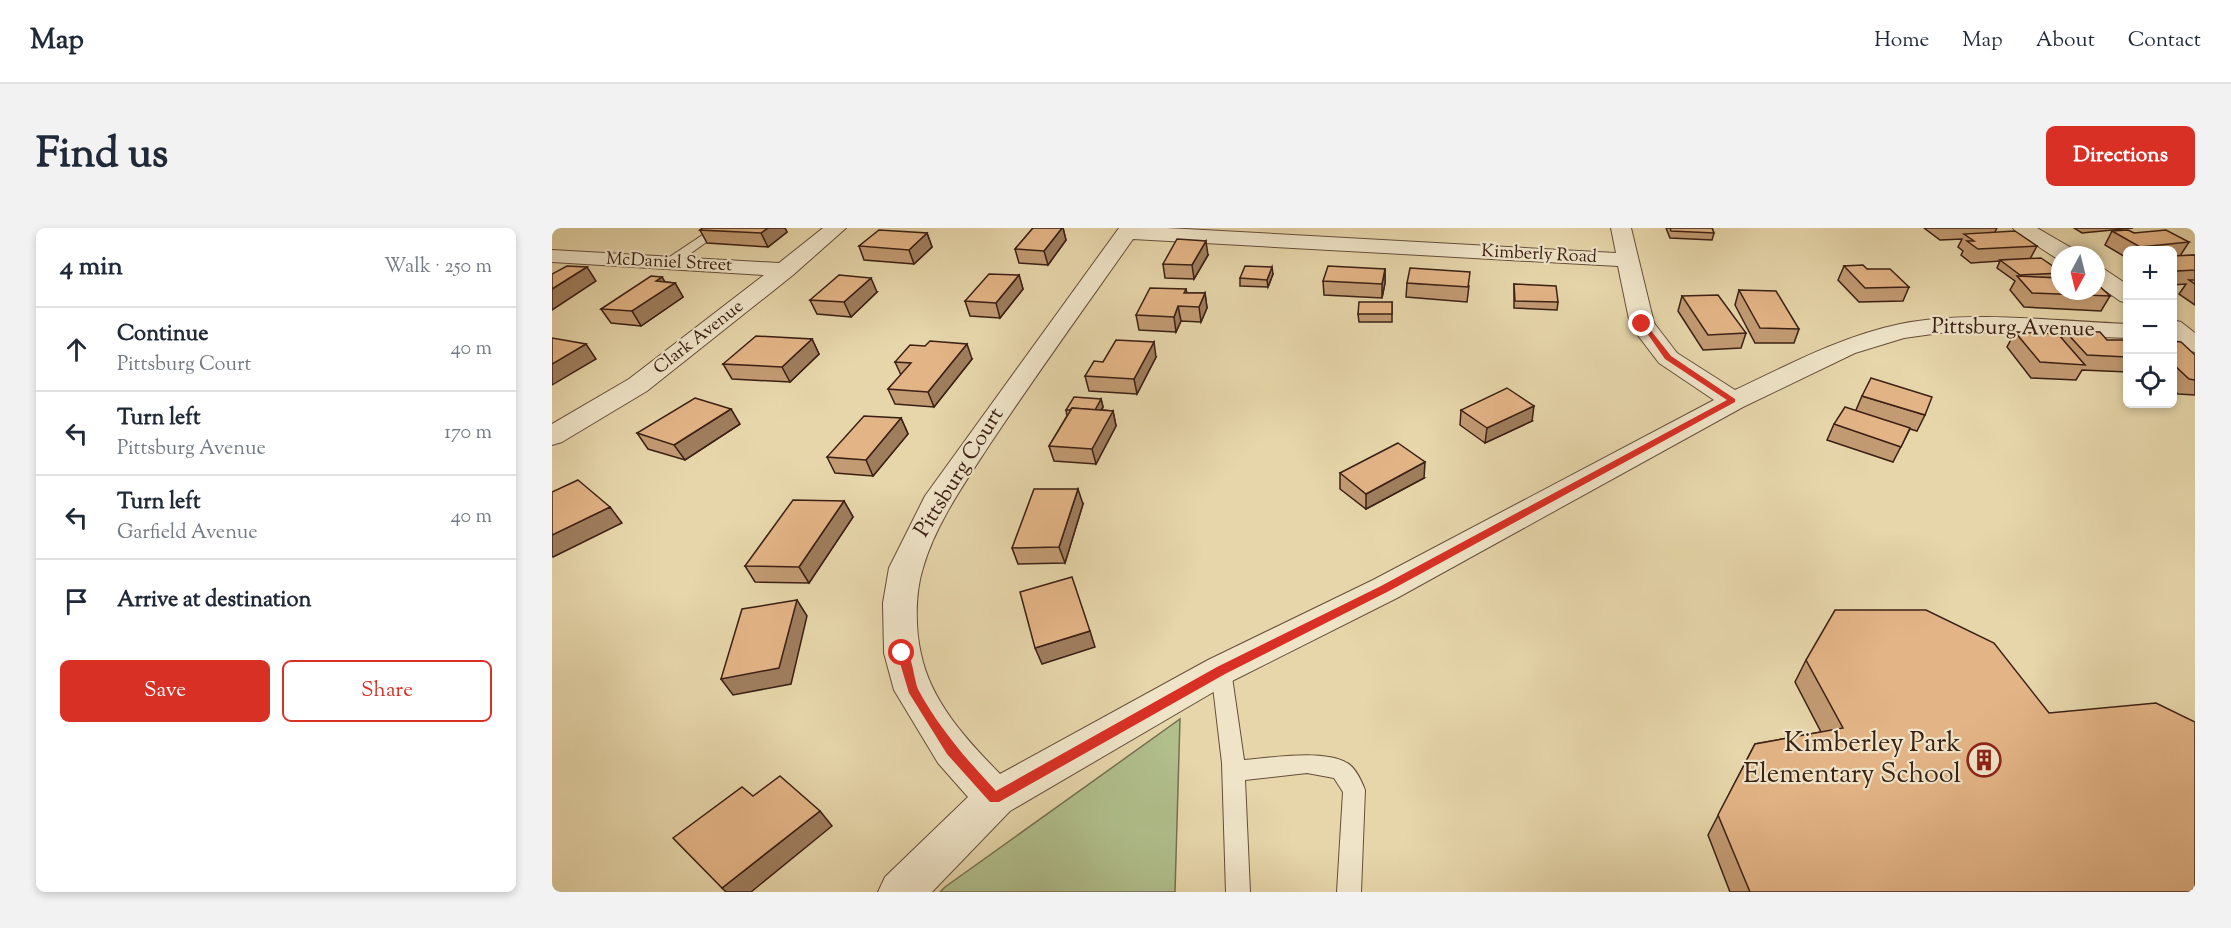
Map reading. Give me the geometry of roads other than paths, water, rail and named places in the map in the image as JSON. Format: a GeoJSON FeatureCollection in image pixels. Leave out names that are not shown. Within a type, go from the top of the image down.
{"type":"FeatureCollection","features":[{"type":"Feature","properties":{"kind":"street","name":"Clark Avenue"},"geometry":{"type":"LineString","coordinates":[[552,436],[638,385],[685,351],[836,228]]}},
{"type":"Feature","properties":{"kind":"street"},"geometry":{"type":"LineString","coordinates":[[1622,228],[1642,324],[1668,358],[1733,401]]}},
{"type":"Feature","properties":{"kind":"street"},"geometry":{"type":"LineString","coordinates":[[2023,228],[2052,246]]}},
{"type":"Feature","properties":{"kind":"street","name":"Kimberly Road"},"geometry":{"type":"LineString","coordinates":[[1129,230],[1627,260]]}},
{"type":"Feature","properties":{"kind":"street","name":"Pittsburg Court"},"geometry":{"type":"LineString","coordinates":[[994,798],[951,751],[913,690],[902,643],[900,603],[906,568],[936,503],[997,412],[1129,230]]}},
{"type":"Feature","properties":{"kind":"street","name":"McDaniel Street"},"geometry":{"type":"LineString","coordinates":[[552,256],[785,270]]}},
{"type":"Feature","properties":{"kind":"street"},"geometry":{"type":"LineString","coordinates":[[2105,280],[2123,293]]}},
{"type":"Feature","properties":{"kind":"street","name":"Pittsburg Avenue"},"geometry":{"type":"LineString","coordinates":[[901,892],[994,798],[1221,670],[1385,589],[1733,401],[1846,348],[1901,331],[1954,324],[2123,331]]}},
{"type":"Feature","properties":{"kind":"lane"},"geometry":{"type":"LineString","coordinates":[[660,262],[720,228]]}},
{"type":"Feature","properties":{"kind":"lane"},"geometry":{"type":"LineString","coordinates":[[660,262],[697,229]]}},
{"type":"Feature","properties":{"kind":"lane"},"geometry":{"type":"LineString","coordinates":[[1221,670],[1234,771],[1239,892]]}},
{"type":"Feature","properties":{"kind":"lane"},"geometry":{"type":"LineString","coordinates":[[1234,771],[1307,764],[1341,770],[1354,789],[1349,892]]}},
{"type":"Feature","properties":{"kind":"place","name":"Kimberley Park Elementary School"},"geometry":{"type":"Point","coordinates":[1984,760]}}]}
